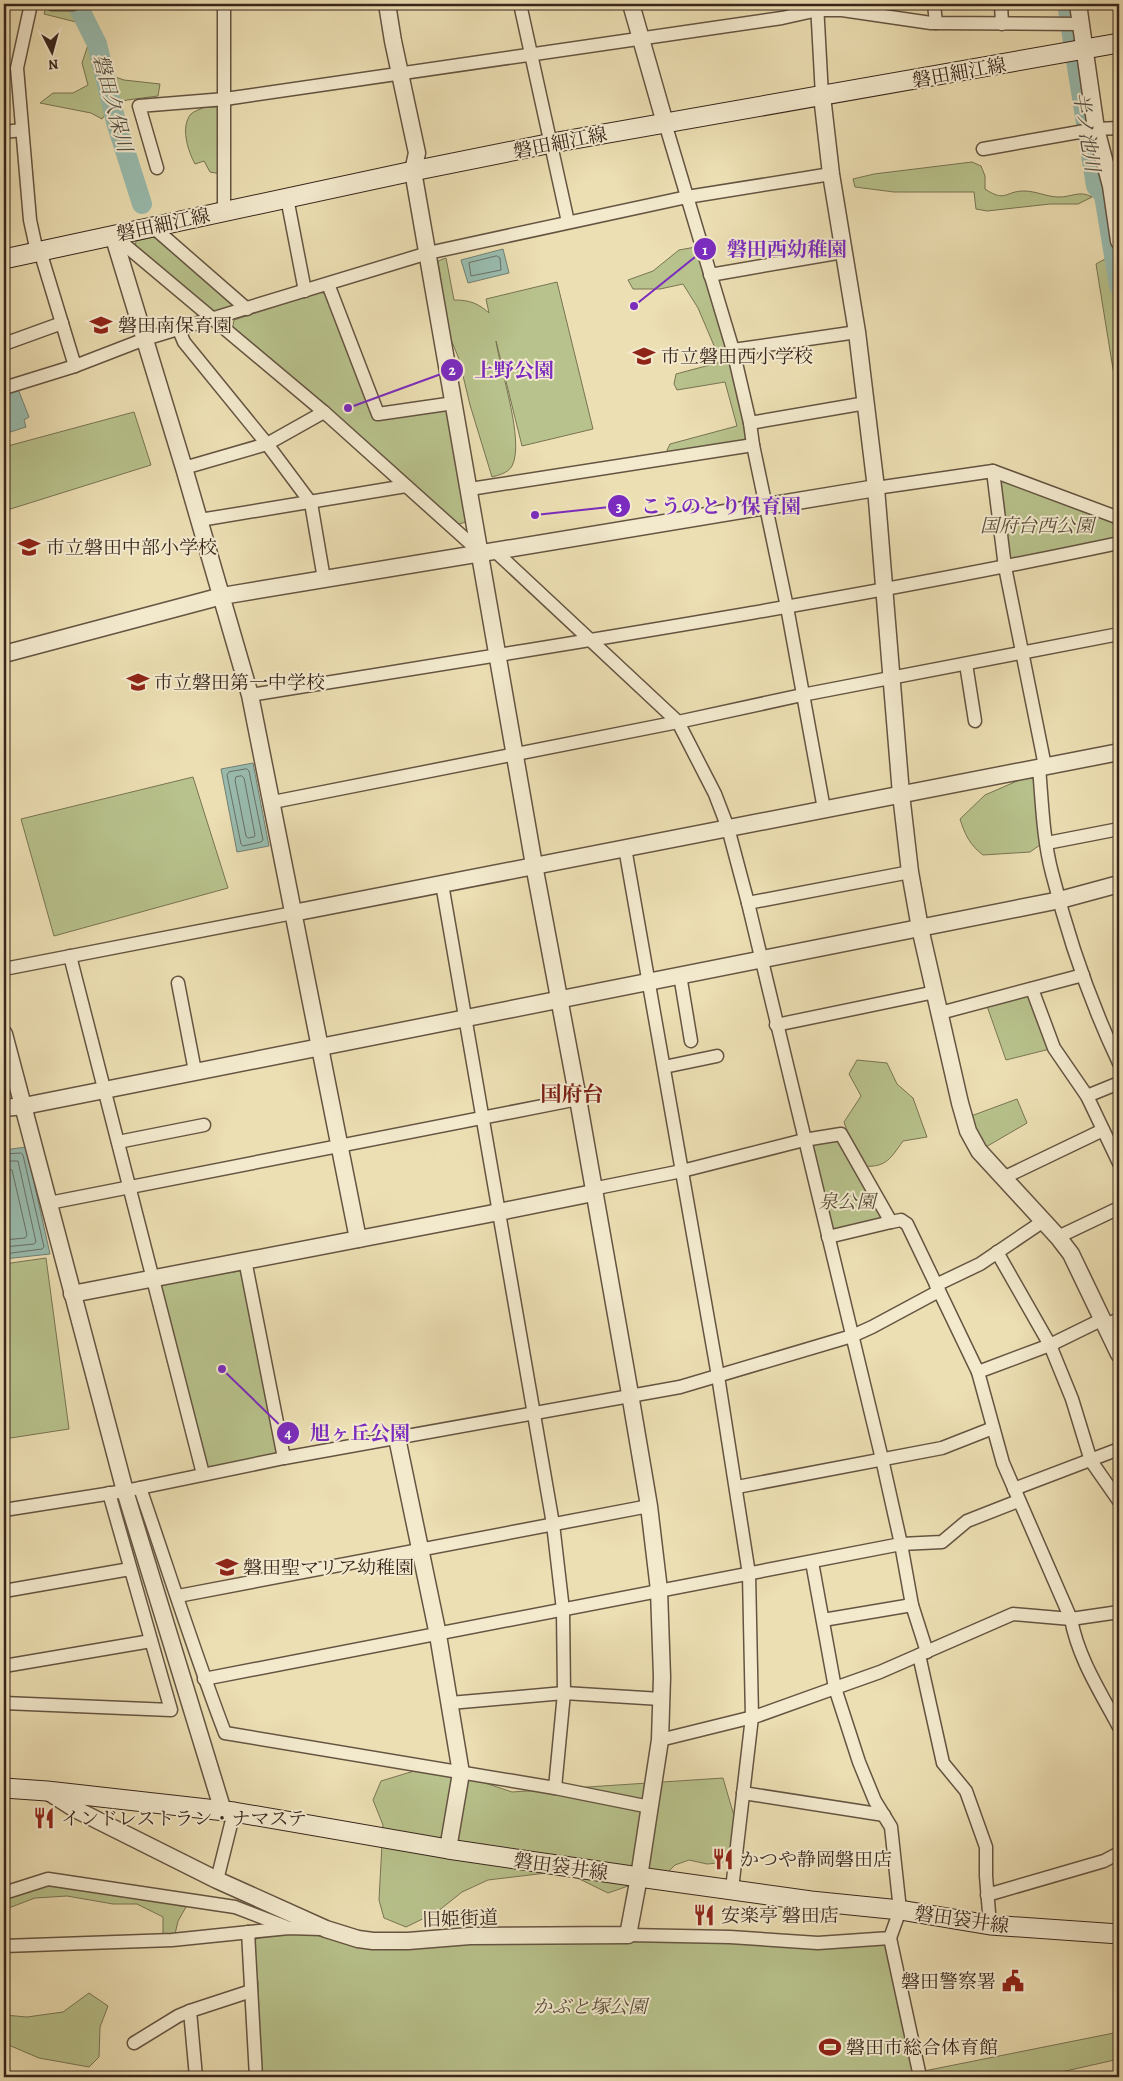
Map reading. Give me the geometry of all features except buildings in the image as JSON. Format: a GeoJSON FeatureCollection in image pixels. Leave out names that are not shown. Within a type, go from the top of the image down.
{"type":"FeatureCollection","features":[{"type":"Feature","properties":{"kind":"main road","name":"磐田細江線"},"geometry":{"type":"LineString","coordinates":[[4,259],[552,143],[1119,43]]}},
{"type":"Feature","properties":{"kind":"main road","name":"磐田袋井線"},"geometry":{"type":"LineString","coordinates":[[4,1788],[48,1791],[229,1812],[448,1849],[811,1901],[900,1910],[990,1924],[1119,1934]]}},
{"type":"Feature","properties":{"kind":"street"},"geometry":{"type":"LineString","coordinates":[[31,4],[17,68],[30,220],[38,252],[75,366]]}},
{"type":"Feature","properties":{"kind":"street"},"geometry":{"type":"LineString","coordinates":[[52,4],[73,4]]}},
{"type":"Feature","properties":{"kind":"street"},"geometry":{"type":"LineString","coordinates":[[224,4],[224,211]]}},
{"type":"Feature","properties":{"kind":"street"},"geometry":{"type":"LineString","coordinates":[[387,4],[417,153],[414,171],[470,490],[488,552],[498,655],[649,1506],[659,1590],[660,1740],[628,1935]]}},
{"type":"Feature","properties":{"kind":"street"},"geometry":{"type":"LineString","coordinates":[[520,4],[568,222]]}},
{"type":"Feature","properties":{"kind":"street"},"geometry":{"type":"LineString","coordinates":[[630,4],[732,350],[750,424],[787,607],[802,695],[809,721],[824,809]]}},
{"type":"Feature","properties":{"kind":"street"},"geometry":{"type":"LineString","coordinates":[[788,4],[936,23],[1081,24]]}},
{"type":"Feature","properties":{"kind":"street"},"geometry":{"type":"LineString","coordinates":[[934,4],[936,23]]}},
{"type":"Feature","properties":{"kind":"street"},"geometry":{"type":"LineString","coordinates":[[1001,4],[1002,24]]}},
{"type":"Feature","properties":{"kind":"street"},"geometry":{"type":"LineString","coordinates":[[1078,4],[1096,129],[1111,186],[1119,241]]}},
{"type":"Feature","properties":{"kind":"street"},"geometry":{"type":"LineString","coordinates":[[157,168],[138,106],[225,99],[400,74],[782,18],[818,7]]}},
{"type":"Feature","properties":{"kind":"street"},"geometry":{"type":"LineString","coordinates":[[818,7],[822,96],[831,174],[857,332],[866,403],[876,488],[893,677],[901,794],[910,872],[920,928],[968,1131],[979,1151],[1042,1222],[1058,1237],[1071,1254],[1110,1321],[1119,1354]]}},
{"type":"Feature","properties":{"kind":"street"},"geometry":{"type":"LineString","coordinates":[[984,149],[1096,129],[1119,128]]}},
{"type":"Feature","properties":{"kind":"street"},"geometry":{"type":"LineString","coordinates":[[4,132],[22,130]]}},
{"type":"Feature","properties":{"kind":"street"},"geometry":{"type":"LineString","coordinates":[[4,388],[75,366],[146,339],[428,253],[687,197],[831,174]]}},
{"type":"Feature","properties":{"kind":"street"},"geometry":{"type":"LineString","coordinates":[[287,198],[305,291]]}},
{"type":"Feature","properties":{"kind":"street"},"geometry":{"type":"LineString","coordinates":[[153,227],[247,309]]}},
{"type":"Feature","properties":{"kind":"street"},"geometry":{"type":"LineString","coordinates":[[113,235],[324,412],[406,486],[591,639],[678,722],[715,794],[728,828],[748,903],[882,1459],[901,1544],[943,1763],[966,1791],[986,1846],[987,1895],[990,1924]]}},
{"type":"Feature","properties":{"kind":"street"},"geometry":{"type":"LineString","coordinates":[[113,235],[200,520],[250,695],[273,802],[293,913],[358,1239]]}},
{"type":"Feature","properties":{"kind":"street"},"geometry":{"type":"LineString","coordinates":[[710,275],[843,252]]}},
{"type":"Feature","properties":{"kind":"street"},"geometry":{"type":"LineString","coordinates":[[328,284],[378,414],[454,403]]}},
{"type":"Feature","properties":{"kind":"street"},"geometry":{"type":"LineString","coordinates":[[4,344],[62,323]]}},
{"type":"Feature","properties":{"kind":"street"},"geometry":{"type":"LineString","coordinates":[[179,330],[184,342],[267,444],[311,502],[324,579]]}},
{"type":"Feature","properties":{"kind":"street"},"geometry":{"type":"LineString","coordinates":[[732,350],[857,332]]}},
{"type":"Feature","properties":{"kind":"street"},"geometry":{"type":"LineString","coordinates":[[750,424],[866,403]]}},
{"type":"Feature","properties":{"kind":"street"},"geometry":{"type":"LineString","coordinates":[[184,468],[267,444],[324,412]]}},
{"type":"Feature","properties":{"kind":"street"},"geometry":{"type":"LineString","coordinates":[[470,490],[753,445]]}},
{"type":"Feature","properties":{"kind":"street"},"geometry":{"type":"LineString","coordinates":[[993,471],[1005,567],[1023,653],[1042,767],[1047,843],[1052,872],[1083,975],[1104,1031],[1119,1063]]}},
{"type":"Feature","properties":{"kind":"street"},"geometry":{"type":"LineString","coordinates":[[4,654],[222,596],[766,505],[993,471],[1119,518]]}},
{"type":"Feature","properties":{"kind":"street"},"geometry":{"type":"LineString","coordinates":[[200,520],[406,486]]}},
{"type":"Feature","properties":{"kind":"street"},"geometry":{"type":"LineString","coordinates":[[250,695],[787,607],[1005,567],[1119,543]]}},
{"type":"Feature","properties":{"kind":"street"},"geometry":{"type":"LineString","coordinates":[[273,802],[678,722],[802,695],[1119,634]]}},
{"type":"Feature","properties":{"kind":"street"},"geometry":{"type":"LineString","coordinates":[[966,664],[975,721]]}},
{"type":"Feature","properties":{"kind":"street"},"geometry":{"type":"LineString","coordinates":[[4,968],[1119,752]]}},
{"type":"Feature","properties":{"kind":"street"},"geometry":{"type":"LineString","coordinates":[[1047,843],[1119,829]]}},
{"type":"Feature","properties":{"kind":"street"},"geometry":{"type":"LineString","coordinates":[[625,848],[737,1487],[749,1574],[752,1717],[732,1889]]}},
{"type":"Feature","properties":{"kind":"street"},"geometry":{"type":"LineString","coordinates":[[748,903],[910,872]]}},
{"type":"Feature","properties":{"kind":"street"},"geometry":{"type":"LineString","coordinates":[[442,884],[553,1524],[563,1610],[564,1693],[555,1788]]}},
{"type":"Feature","properties":{"kind":"street"},"geometry":{"type":"LineString","coordinates":[[4,1108],[24,1106],[1060,900],[1119,884]]}},
{"type":"Feature","properties":{"kind":"street"},"geometry":{"type":"LineString","coordinates":[[70,956],[203,1474]]}},
{"type":"Feature","properties":{"kind":"street"},"geometry":{"type":"LineString","coordinates":[[680,975],[691,1041]]}},
{"type":"Feature","properties":{"kind":"street"},"geometry":{"type":"LineString","coordinates":[[940,1013],[1083,975]]}},
{"type":"Feature","properties":{"kind":"street"},"geometry":{"type":"LineString","coordinates":[[178,983],[195,1071]]}},
{"type":"Feature","properties":{"kind":"street"},"geometry":{"type":"LineString","coordinates":[[1032,989],[1054,1048],[1087,1096],[1119,1163]]}},
{"type":"Feature","properties":{"kind":"street"},"geometry":{"type":"LineString","coordinates":[[776,1025],[935,992]]}},
{"type":"Feature","properties":{"kind":"street"},"geometry":{"type":"LineString","coordinates":[[4,1034],[125,1490],[229,1812],[217,1880]]}},
{"type":"Feature","properties":{"kind":"street"},"geometry":{"type":"LineString","coordinates":[[664,1067],[718,1056]]}},
{"type":"Feature","properties":{"kind":"street"},"geometry":{"type":"LineString","coordinates":[[1087,1096],[1119,1083]]}},
{"type":"Feature","properties":{"kind":"street"},"geometry":{"type":"LineString","coordinates":[[49,1203],[578,1099]]}},
{"type":"Feature","properties":{"kind":"street"},"geometry":{"type":"LineString","coordinates":[[118,1142],[204,1125]]}},
{"type":"Feature","properties":{"kind":"street"},"geometry":{"type":"LineString","coordinates":[[1003,1178],[1103,1130]]}},
{"type":"Feature","properties":{"kind":"street"},"geometry":{"type":"LineString","coordinates":[[72,1294],[499,1212],[682,1172],[804,1140],[841,1134],[890,1222]]}},
{"type":"Feature","properties":{"kind":"street"},"geometry":{"type":"LineString","coordinates":[[1058,1237],[1119,1208]]}},
{"type":"Feature","properties":{"kind":"street"},"geometry":{"type":"LineString","coordinates":[[828,1237],[901,1220],[907,1224],[978,1372],[1003,1463],[1071,1619],[1073,1633],[1088,1668],[1119,1727]]}},
{"type":"Feature","properties":{"kind":"street"},"geometry":{"type":"LineString","coordinates":[[4,1510],[125,1490],[284,1458],[630,1394],[680,1387],[852,1336],[872,1327],[980,1264],[1042,1222]]}},
{"type":"Feature","properties":{"kind":"street"},"geometry":{"type":"LineString","coordinates":[[997,1252],[1050,1345],[1072,1399],[1091,1461],[1119,1501]]}},
{"type":"Feature","properties":{"kind":"street"},"geometry":{"type":"LineString","coordinates":[[246,1260],[284,1458]]}},
{"type":"Feature","properties":{"kind":"street"},"geometry":{"type":"LineString","coordinates":[[978,1372],[1110,1321]]}},
{"type":"Feature","properties":{"kind":"street"},"geometry":{"type":"LineString","coordinates":[[737,1487],[942,1448],[993,1428]]}},
{"type":"Feature","properties":{"kind":"street"},"geometry":{"type":"LineString","coordinates":[[397,1438],[438,1635],[461,1773],[448,1849]]}},
{"type":"Feature","properties":{"kind":"street"},"geometry":{"type":"LineString","coordinates":[[204,1680],[901,1544],[942,1542],[968,1521],[1016,1495],[1119,1449]]}},
{"type":"Feature","properties":{"kind":"street"},"geometry":{"type":"LineString","coordinates":[[4,1703],[171,1710],[130,1569],[125,1490]]}},
{"type":"Feature","properties":{"kind":"street"},"geometry":{"type":"LineString","coordinates":[[125,1490],[178,1596],[204,1680],[225,1733],[555,1788],[650,1807]]}},
{"type":"Feature","properties":{"kind":"street"},"geometry":{"type":"LineString","coordinates":[[178,1596],[649,1506]]}},
{"type":"Feature","properties":{"kind":"street"},"geometry":{"type":"LineString","coordinates":[[812,1562],[835,1688],[859,1762],[891,1827],[900,1910],[890,1938],[918,2072]]}},
{"type":"Feature","properties":{"kind":"street"},"geometry":{"type":"LineString","coordinates":[[4,1591],[130,1569]]}},
{"type":"Feature","properties":{"kind":"street"},"geometry":{"type":"LineString","coordinates":[[823,1620],[912,1604]]}},
{"type":"Feature","properties":{"kind":"street"},"geometry":{"type":"LineString","coordinates":[[660,1740],[752,1717],[880,1672],[1012,1614],[1071,1619],[1119,1612]]}},
{"type":"Feature","properties":{"kind":"street"},"geometry":{"type":"LineString","coordinates":[[4,1666],[151,1641]]}},
{"type":"Feature","properties":{"kind":"street"},"geometry":{"type":"LineString","coordinates":[[450,1703],[564,1693],[661,1699]]}},
{"type":"Feature","properties":{"kind":"street"},"geometry":{"type":"LineString","coordinates":[[48,1791],[75,1809],[217,1880],[326,1929]]}},
{"type":"Feature","properties":{"kind":"street"},"geometry":{"type":"LineString","coordinates":[[743,1793],[884,1816]]}},
{"type":"Feature","properties":{"kind":"street"},"geometry":{"type":"LineString","coordinates":[[987,1895],[1104,1861],[1119,1853]]}},
{"type":"Feature","properties":{"kind":"street"},"geometry":{"type":"LineString","coordinates":[[4,1893],[48,1879],[235,1907],[289,1928]]}},
{"type":"Feature","properties":{"kind":"street","name":"旧姫街道"},"geometry":{"type":"LineString","coordinates":[[4,1946],[172,1940],[289,1928],[326,1929],[358,1939],[373,1941],[470,1936],[628,1935],[730,1937],[818,1944],[890,1938]]}},
{"type":"Feature","properties":{"kind":"street"},"geometry":{"type":"LineString","coordinates":[[248,1932],[256,2077]]}},
{"type":"Feature","properties":{"kind":"street"},"geometry":{"type":"LineString","coordinates":[[134,2043],[178,2016],[251,1991]]}},
{"type":"Feature","properties":{"kind":"street"},"geometry":{"type":"LineString","coordinates":[[190,2011],[196,2077]]}},
{"type":"Feature","properties":{"kind":"green space"},"geometry":{"type":"Polygon","coordinates":[[[47,4],[77,4],[86,22],[104,48],[104,73],[124,80],[160,84],[158,96],[127,100],[112,105],[102,119],[91,113],[40,103],[53,93],[73,93],[88,85],[82,63],[88,45],[80,23],[44,14],[47,4]]]}},
{"type":"Feature","properties":{"kind":"green space"},"geometry":{"type":"Polygon","coordinates":[[[205,107],[221,107],[221,174],[210,172],[204,161],[195,164],[186,139],[188,119],[192,113],[205,107]]]}},
{"type":"Feature","properties":{"kind":"green space"},"geometry":{"type":"Polygon","coordinates":[[[972,162],[981,166],[985,176],[985,189],[997,195],[1002,196],[1024,191],[1055,197],[1084,194],[1092,197],[1078,204],[1050,204],[987,211],[976,209],[974,192],[894,192],[855,187],[853,179],[874,174],[972,162]]]}},
{"type":"Feature","properties":{"kind":"green space"},"geometry":{"type":"Polygon","coordinates":[[[157,236],[236,306],[214,315],[135,248],[136,241],[157,236]]]}},
{"type":"Feature","properties":{"kind":"green space"},"geometry":{"type":"Polygon","coordinates":[[[701,246],[750,442],[663,459],[670,444],[737,426],[725,382],[677,390],[674,384],[676,374],[721,362],[698,308],[683,284],[660,289],[633,289],[628,280],[653,271],[679,250],[701,246]]]}},
{"type":"Feature","properties":{"kind":"green space"},"geometry":{"type":"Polygon","coordinates":[[[1114,254],[1119,255],[1119,406],[1096,264],[1114,254]]]}},
{"type":"Feature","properties":{"kind":"green space"},"geometry":{"type":"Polygon","coordinates":[[[446,258],[454,300],[473,303],[489,313],[486,299],[557,282],[593,429],[522,446],[496,341],[516,440],[512,466],[503,473],[492,477],[470,405],[459,359],[448,332],[438,261],[446,258]]]}},
{"type":"Feature","properties":{"kind":"green space"},"geometry":{"type":"Polygon","coordinates":[[[320,292],[328,295],[374,412],[450,410],[466,522],[459,524],[232,330],[234,320],[320,292]]]}},
{"type":"Feature","properties":{"kind":"green space"},"geometry":{"type":"Polygon","coordinates":[[[134,412],[151,465],[4,511],[4,447],[134,412]]]}},
{"type":"Feature","properties":{"kind":"green space","name":"国府台西公園"},"geometry":{"type":"Polygon","coordinates":[[[1000,476],[1119,521],[1119,542],[1014,563],[1009,558],[1000,476]]]}},
{"type":"Feature","properties":{"kind":"green space"},"geometry":{"type":"Polygon","coordinates":[[[193,777],[228,888],[54,936],[21,819],[193,777]]]}},
{"type":"Feature","properties":{"kind":"green space"},"geometry":{"type":"Polygon","coordinates":[[[1024,778],[1040,779],[1046,834],[1040,845],[1030,852],[983,855],[968,839],[960,819],[985,795],[1024,778]]]}},
{"type":"Feature","properties":{"kind":"green space"},"geometry":{"type":"Polygon","coordinates":[[[1032,989],[1054,1048],[1006,1060],[987,1006],[1032,989]]]}},
{"type":"Feature","properties":{"kind":"green space","name":"泉公園"},"geometry":{"type":"Polygon","coordinates":[[[857,1060],[887,1063],[897,1084],[913,1098],[927,1137],[903,1141],[886,1162],[875,1166],[860,1166],[891,1222],[828,1237],[809,1139],[841,1134],[851,1142],[844,1122],[861,1096],[849,1074],[857,1060]]]}},
{"type":"Feature","properties":{"kind":"green space"},"geometry":{"type":"Polygon","coordinates":[[[1017,1099],[1027,1123],[979,1151],[963,1119],[1017,1099]]]}},
{"type":"Feature","properties":{"kind":"green space"},"geometry":{"type":"Polygon","coordinates":[[[46,1258],[69,1429],[4,1439],[4,1264],[46,1258]]]}},
{"type":"Feature","properties":{"kind":"green space"},"geometry":{"type":"Polygon","coordinates":[[[240,1271],[244,1274],[278,1451],[275,1457],[210,1468],[205,1464],[161,1287],[164,1283],[240,1271]]]}},
{"type":"Feature","properties":{"kind":"green space"},"geometry":{"type":"Polygon","coordinates":[[[414,1771],[476,1780],[512,1792],[723,1778],[741,1840],[742,1861],[707,1864],[689,1860],[675,1865],[660,1880],[631,1885],[608,1893],[563,1871],[488,1880],[462,1892],[437,1912],[406,1927],[384,1918],[379,1900],[383,1825],[373,1800],[381,1781],[414,1771]]]}},
{"type":"Feature","properties":{"kind":"green space"},"geometry":{"type":"Polygon","coordinates":[[[64,1881],[186,1907],[178,1921],[175,1934],[163,1940],[163,1917],[137,1904],[113,1904],[67,1896],[35,1898],[6,1909],[4,1914],[4,1894],[64,1881]]]}},
{"type":"Feature","properties":{"kind":"green space","name":"かぶと塚公園"},"geometry":{"type":"Polygon","coordinates":[[[289,1928],[352,1937],[890,1938],[919,2072],[1119,2032],[1119,2059],[1039,2077],[265,2077],[260,2075],[255,2057],[258,1982],[249,1958],[256,1939],[289,1928]]]}},
{"type":"Feature","properties":{"kind":"green space"},"geometry":{"type":"Polygon","coordinates":[[[89,1993],[108,2006],[100,2027],[99,2057],[89,2067],[39,2058],[4,2043],[4,2015],[27,2017],[63,2012],[89,1993]]]}},
{"type":"Feature","properties":{"kind":"water"},"geometry":{"type":"Polygon","coordinates":[[[503,249],[509,273],[468,283],[461,260],[503,249]]]}},
{"type":"Feature","properties":{"kind":"water"},"geometry":{"type":"Polygon","coordinates":[[[16,384],[29,417],[24,420],[26,427],[4,434],[4,388],[16,384]]]}},
{"type":"Feature","properties":{"kind":"water"},"geometry":{"type":"Polygon","coordinates":[[[253,763],[269,846],[237,852],[221,769],[253,763]]]}},
{"type":"Feature","properties":{"kind":"water"},"geometry":{"type":"Polygon","coordinates":[[[26,1147],[50,1254],[4,1259],[4,1150],[26,1147]]]}},
{"type":"Feature","properties":{"kind":"waterway","name":"磐田久保川"},"geometry":{"type":"LineString","coordinates":[[77,4],[97,44],[116,122],[142,204]]}},
{"type":"Feature","properties":{"kind":"waterway","name":"半ノ池川"},"geometry":{"type":"LineString","coordinates":[[1067,4],[1096,186],[1104,195],[1119,286]]}},
{"type":"Feature","properties":{"kind":"place","name":"磐田西幼稚園"},"geometry":{"type":"Point","coordinates":[634,306]}},
{"type":"Feature","properties":{"kind":"place","name":"磐田南保育園"},"geometry":{"type":"Point","coordinates":[101,325]}},
{"type":"Feature","properties":{"kind":"place","name":"市立磐田西小学校"},"geometry":{"type":"Point","coordinates":[644,356]}},
{"type":"Feature","properties":{"kind":"place","name":"上野公園"},"geometry":{"type":"Point","coordinates":[348,408]}},
{"type":"Feature","properties":{"kind":"place","name":"こうのとり保育園"},"geometry":{"type":"Point","coordinates":[535,515]}},
{"type":"Feature","properties":{"kind":"place","name":"市立磐田中部小学校"},"geometry":{"type":"Point","coordinates":[29,547]}},
{"type":"Feature","properties":{"kind":"place","name":"市立磐田第一中学校"},"geometry":{"type":"Point","coordinates":[138,682]}},
{"type":"Feature","properties":{"kind":"place","name":"旭ヶ丘公園"},"geometry":{"type":"Point","coordinates":[222,1369]}},
{"type":"Feature","properties":{"kind":"place","name":"磐田聖マリア幼稚園"},"geometry":{"type":"Point","coordinates":[227,1567]}},
{"type":"Feature","properties":{"kind":"place","name":"インドレストラン・ナマステ"},"geometry":{"type":"Point","coordinates":[44,1818]}},
{"type":"Feature","properties":{"kind":"place","name":"かつや静岡磐田店"},"geometry":{"type":"Point","coordinates":[723,1859]}},
{"type":"Feature","properties":{"kind":"place","name":"安楽亭 磐田店"},"geometry":{"type":"Point","coordinates":[704,1915]}},
{"type":"Feature","properties":{"kind":"place","name":"磐田警察署"},"geometry":{"type":"Point","coordinates":[1013,1981]}},
{"type":"Feature","properties":{"kind":"place","name":"磐田市総合体育館"},"geometry":{"type":"Point","coordinates":[830,2047]}},
{"type":"Feature","properties":{"kind":"district","name":"国府台"},"geometry":{"type":"Point","coordinates":[572,1094]}}]}
